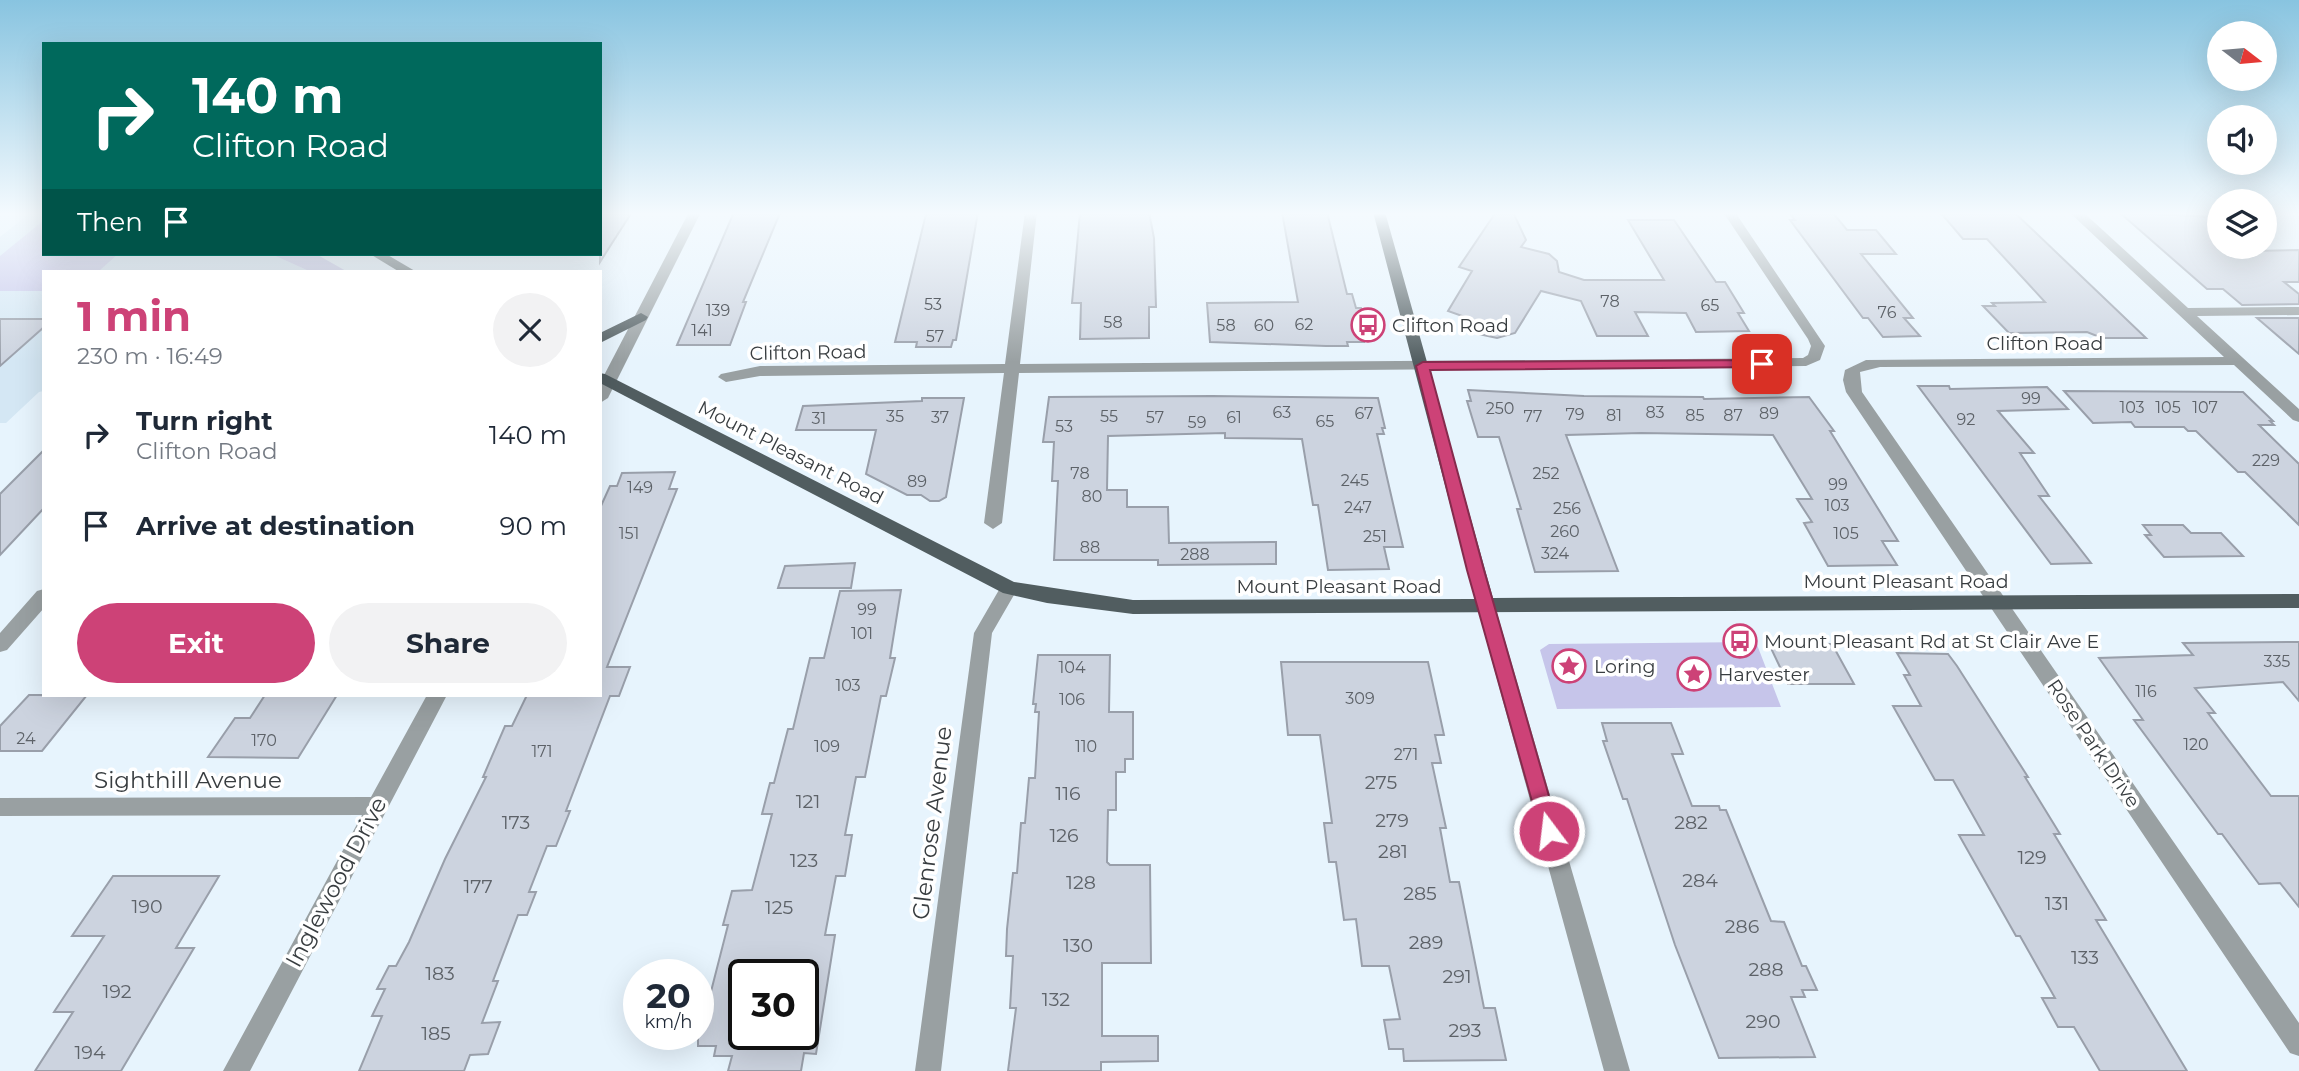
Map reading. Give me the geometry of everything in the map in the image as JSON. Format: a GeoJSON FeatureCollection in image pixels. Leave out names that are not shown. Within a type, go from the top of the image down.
{"type":"FeatureCollection","features":[{"type":"Feature","properties":{"kind":"main road"},"geometry":{"type":"LineString","coordinates":[[1393,262],[1486,606]]}},
{"type":"Feature","properties":{"kind":"main road"},"geometry":{"type":"LineString","coordinates":[[602,338],[641,317]]}},
{"type":"Feature","properties":{"kind":"main road","name":"Mount Pleasant Road"},"geometry":{"type":"LineString","coordinates":[[603,385],[1009,588],[1133,607],[2299,601]]}},
{"type":"Feature","properties":{"kind":"street"},"geometry":{"type":"LineString","coordinates":[[603,385],[669,262]]}},
{"type":"Feature","properties":{"kind":"street"},"geometry":{"type":"LineString","coordinates":[[993,523],[1025,262]]}},
{"type":"Feature","properties":{"kind":"street","name":"Clifton Road"},"geometry":{"type":"LineString","coordinates":[[726,377],[760,370],[1806,362],[1815,357],[1818,346],[1815,339],[1763,262]]}},
{"type":"Feature","properties":{"kind":"street"},"geometry":{"type":"LineString","coordinates":[[2129,262],[2299,417]]}},
{"type":"Feature","properties":{"kind":"street"},"geometry":{"type":"LineString","coordinates":[[2184,312],[2299,311]]}},
{"type":"Feature","properties":{"kind":"street","name":"Clifton Road"},"geometry":{"type":"LineString","coordinates":[[1853,370],[1866,364],[1880,363],[2238,361]]}},
{"type":"Feature","properties":{"kind":"street","name":"Rose Park Drive"},"geometry":{"type":"LineString","coordinates":[[1853,370],[1851,380],[1854,392],[1994,601],[2299,1044]]}},
{"type":"Feature","properties":{"kind":"street","name":"Glenrose Avenue"},"geometry":{"type":"LineString","coordinates":[[928,1071],[983,632],[1009,588]]}},
{"type":"Feature","properties":{"kind":"street"},"geometry":{"type":"LineString","coordinates":[[0,645],[42,598]]}},
{"type":"Feature","properties":{"kind":"street"},"geometry":{"type":"LineString","coordinates":[[1486,606],[1616,1071]]}},
{"type":"Feature","properties":{"kind":"street","name":"Inglewood Drive"},"geometry":{"type":"LineString","coordinates":[[236,1071],[436,697]]}},
{"type":"Feature","properties":{"kind":"street","name":"Sighthill Avenue"},"geometry":{"type":"LineString","coordinates":[[0,807],[376,806]]}},
{"type":"Feature","properties":{"kind":"shaded area"},"geometry":{"type":"Polygon","coordinates":[[[0,262],[289,262],[307,270],[42,270],[42,391],[6,423],[0,423],[0,262]]]}},
{"type":"Feature","properties":{"kind":"shaded area"},"geometry":{"type":"Polygon","coordinates":[[[0,262],[109,262],[100,270],[42,270],[42,291],[0,291],[0,262]]]}},
{"type":"Feature","properties":{"kind":"shaded area"},"geometry":{"type":"Polygon","coordinates":[[[289,262],[330,262],[344,270],[307,270],[289,262]]]}},
{"type":"Feature","properties":{"kind":"shaded area"},"geometry":{"type":"Polygon","coordinates":[[[1756,642],[1781,707],[1557,709],[1540,650],[1549,644],[1756,642]]]}},
{"type":"Feature","properties":{"kind":"building"},"geometry":{"type":"Polygon","coordinates":[[[713,262],[760,262],[743,302],[746,302],[730,345],[677,345],[713,262]]]}},
{"type":"Feature","properties":{"kind":"building"},"geometry":{"type":"Polygon","coordinates":[[[914,262],[969,262],[956,340],[953,340],[951,347],[916,347],[917,342],[895,342],[914,262]]]}},
{"type":"Feature","properties":{"kind":"building"},"geometry":{"type":"Polygon","coordinates":[[[1076,262],[1155,262],[1156,307],[1149,307],[1149,338],[1080,339],[1081,303],[1072,303],[1076,262]]]}},
{"type":"Feature","properties":{"kind":"building"},"geometry":{"type":"Polygon","coordinates":[[[1291,262],[1339,262],[1347,294],[1352,294],[1356,308],[1361,308],[1367,337],[1363,337],[1364,342],[1347,342],[1348,346],[1210,342],[1207,303],[1298,302],[1291,262]]]}},
{"type":"Feature","properties":{"kind":"building"},"geometry":{"type":"Polygon","coordinates":[[[1462,262],[1557,262],[1559,272],[1584,280],[1664,280],[1653,262],[1702,262],[1716,282],[1725,282],[1744,313],[1738,313],[1749,331],[1696,332],[1686,313],[1635,312],[1648,336],[1597,336],[1581,301],[1541,291],[1515,333],[1497,338],[1479,334],[1468,318],[1448,311],[1472,271],[1459,267],[1462,262]]]}},
{"type":"Feature","properties":{"kind":"building"},"geometry":{"type":"Polygon","coordinates":[[[1821,262],[1867,262],[1913,318],[1904,318],[1920,336],[1883,337],[1868,318],[1863,318],[1821,262]]]}},
{"type":"Feature","properties":{"kind":"building"},"geometry":{"type":"Polygon","coordinates":[[[2008,262],[2066,262],[2146,338],[2102,338],[2087,332],[2009,333],[1983,306],[1995,306],[1992,303],[2045,302],[2008,262]]]}},
{"type":"Feature","properties":{"kind":"building"},"geometry":{"type":"Polygon","coordinates":[[[2176,262],[2299,262],[2299,282],[2284,282],[2299,294],[2299,304],[2242,305],[2223,289],[2207,289],[2176,262]]]}},
{"type":"Feature","properties":{"kind":"building"},"geometry":{"type":"Polygon","coordinates":[[[2257,318],[2299,318],[2299,354],[2257,318]]]}},
{"type":"Feature","properties":{"kind":"building"},"geometry":{"type":"Polygon","coordinates":[[[0,319],[42,319],[42,329],[0,366],[0,319]]]}},
{"type":"Feature","properties":{"kind":"building"},"geometry":{"type":"Polygon","coordinates":[[[1918,386],[1949,386],[1950,389],[2047,387],[2068,409],[1998,411],[2034,453],[2020,453],[2049,496],[2039,496],[2091,563],[2051,564],[1918,386]]]}},
{"type":"Feature","properties":{"kind":"building"},"geometry":{"type":"Polygon","coordinates":[[[1468,390],[1704,399],[1809,397],[1834,431],[1830,431],[1898,541],[1882,541],[1897,565],[1828,566],[1804,523],[1812,522],[1797,499],[1812,499],[1773,435],[1641,433],[1566,435],[1618,571],[1535,572],[1517,509],[1521,509],[1499,437],[1478,437],[1467,401],[1471,401],[1468,390]]]}},
{"type":"Feature","properties":{"kind":"building"},"geometry":{"type":"Polygon","coordinates":[[[2064,391],[2243,392],[2274,425],[2259,425],[2299,464],[2299,525],[2245,472],[2238,472],[2196,431],[2188,431],[2184,427],[2135,427],[2131,422],[2093,423],[2064,391]]]}},
{"type":"Feature","properties":{"kind":"building"},"geometry":{"type":"Polygon","coordinates":[[[1049,397],[1378,398],[1385,428],[1382,428],[1384,434],[1377,434],[1403,547],[1384,547],[1389,569],[1328,570],[1318,505],[1313,505],[1302,439],[1225,438],[1225,433],[1108,436],[1107,490],[1127,490],[1127,507],[1168,507],[1169,543],[1276,542],[1276,564],[1158,565],[1158,560],[1054,560],[1058,481],[1052,481],[1054,442],[1043,442],[1049,397]]]}},
{"type":"Feature","properties":{"kind":"building"},"geometry":{"type":"Polygon","coordinates":[[[922,398],[964,398],[946,497],[939,501],[930,501],[921,495],[907,495],[866,474],[876,430],[796,430],[803,406],[922,401],[922,398]]]}},
{"type":"Feature","properties":{"kind":"building"},"geometry":{"type":"Polygon","coordinates":[[[42,452],[42,510],[0,555],[0,494],[42,452]]]}},
{"type":"Feature","properties":{"kind":"building"},"geometry":{"type":"Polygon","coordinates":[[[675,472],[669,489],[677,489],[607,667],[630,667],[619,696],[610,696],[566,811],[570,811],[556,846],[547,846],[529,892],[536,892],[527,915],[518,915],[493,981],[498,981],[482,1023],[500,1022],[488,1054],[470,1055],[464,1071],[359,1071],[382,1016],[372,1016],[385,989],[377,989],[389,966],[396,966],[409,942],[445,859],[486,777],[483,777],[505,726],[512,726],[526,697],[602,697],[602,504],[610,486],[617,486],[622,473],[675,472]]]}},
{"type":"Feature","properties":{"kind":"building"},"geometry":{"type":"Polygon","coordinates":[[[2143,525],[2183,525],[2191,533],[2221,533],[2243,556],[2164,557],[2145,535],[2151,535],[2143,525]]]}},
{"type":"Feature","properties":{"kind":"building"},"geometry":{"type":"Polygon","coordinates":[[[855,563],[851,588],[778,588],[785,566],[855,563]]]}},
{"type":"Feature","properties":{"kind":"building"},"geometry":{"type":"Polygon","coordinates":[[[901,590],[890,658],[895,658],[886,696],[881,696],[865,777],[856,777],[845,835],[852,835],[845,876],[836,876],[825,935],[835,935],[819,1035],[819,959],[728,959],[728,1050],[817,1050],[816,1054],[804,1053],[801,1071],[728,1071],[732,1056],[714,1056],[714,980],[728,925],[723,925],[732,891],[752,890],[772,814],[762,814],[770,783],[774,783],[788,729],[793,729],[810,658],[824,658],[840,591],[901,590]]]}},
{"type":"Feature","properties":{"kind":"building"},"geometry":{"type":"Polygon","coordinates":[[[2299,642],[2299,701],[2283,682],[2195,688],[2215,713],[2208,713],[2271,796],[2299,796],[2299,907],[2280,883],[2259,884],[2222,834],[2218,834],[2134,720],[2143,720],[2099,658],[2193,655],[2183,643],[2299,642]]]}},
{"type":"Feature","properties":{"kind":"building"},"geometry":{"type":"Polygon","coordinates":[[[1769,644],[1832,644],[1854,684],[1788,684],[1769,644]]]}},
{"type":"Feature","properties":{"kind":"building"},"geometry":{"type":"Polygon","coordinates":[[[1897,653],[1948,654],[1957,666],[2028,777],[2025,777],[2060,834],[2054,834],[2106,920],[2096,920],[2187,1071],[2100,1071],[2074,1027],[2058,1027],[2042,998],[2055,998],[2020,936],[2016,936],[1959,835],[1984,835],[1953,780],[1935,780],[1893,706],[1921,706],[1904,675],[1910,675],[1897,653]]]}},
{"type":"Feature","properties":{"kind":"building"},"geometry":{"type":"Polygon","coordinates":[[[1038,655],[1110,655],[1109,712],[1133,712],[1133,759],[1125,759],[1125,772],[1116,772],[1116,810],[1108,810],[1107,862],[1110,865],[1150,865],[1151,963],[1102,963],[1102,1036],[1158,1036],[1158,1061],[1101,1062],[1101,1071],[1008,1071],[1016,1008],[1010,1008],[1013,956],[1006,956],[1007,929],[1013,873],[1017,873],[1021,823],[1025,823],[1029,778],[1035,778],[1039,712],[1035,712],[1036,704],[1033,704],[1038,655]]]}},
{"type":"Feature","properties":{"kind":"building"},"geometry":{"type":"Polygon","coordinates":[[[1281,662],[1428,662],[1444,735],[1435,735],[1441,763],[1432,763],[1446,828],[1440,828],[1450,882],[1459,882],[1484,1008],[1495,1008],[1506,1060],[1404,1061],[1403,1049],[1389,1049],[1384,1020],[1400,1019],[1389,966],[1362,966],[1356,919],[1344,920],[1336,862],[1329,862],[1324,823],[1332,823],[1320,735],[1288,735],[1281,662]]]}},
{"type":"Feature","properties":{"kind":"building"},"geometry":{"type":"Polygon","coordinates":[[[29,695],[85,697],[42,751],[0,751],[0,726],[29,695]]]}},
{"type":"Feature","properties":{"kind":"building"},"geometry":{"type":"Polygon","coordinates":[[[264,697],[336,697],[298,758],[208,757],[235,718],[250,718],[264,697]]]}},
{"type":"Feature","properties":{"kind":"building"},"geometry":{"type":"Polygon","coordinates":[[[1602,723],[1671,723],[1683,754],[1672,754],[1692,806],[1719,806],[1720,810],[1726,810],[1771,921],[1784,922],[1802,966],[1806,966],[1817,990],[1802,990],[1805,997],[1791,997],[1815,1057],[1719,1058],[1675,945],[1627,799],[1623,799],[1603,741],[1607,741],[1602,723]]]}},
{"type":"Feature","properties":{"kind":"building"},"geometry":{"type":"Polygon","coordinates":[[[113,876],[219,876],[176,948],[194,948],[121,1071],[35,1071],[73,1012],[54,1012],[104,936],[72,936],[113,876]]]}},
{"type":"Feature","properties":{"kind":"place","name":"Clifton Road"},"geometry":{"type":"Point","coordinates":[1368,325]}},
{"type":"Feature","properties":{"kind":"place","name":"Mount Pleasant Rd at St Clair Ave E"},"geometry":{"type":"Point","coordinates":[1740,641]}},
{"type":"Feature","properties":{"kind":"place","name":"Loring"},"geometry":{"type":"Point","coordinates":[1569,666]}},
{"type":"Feature","properties":{"kind":"place","name":"Harvester"},"geometry":{"type":"Point","coordinates":[1694,674]}},
{"type":"Feature","properties":{"kind":"route"},"geometry":{"type":"LineString","coordinates":[[1549,831],[1457,502],[1423,366],[1762,364]]}}]}
